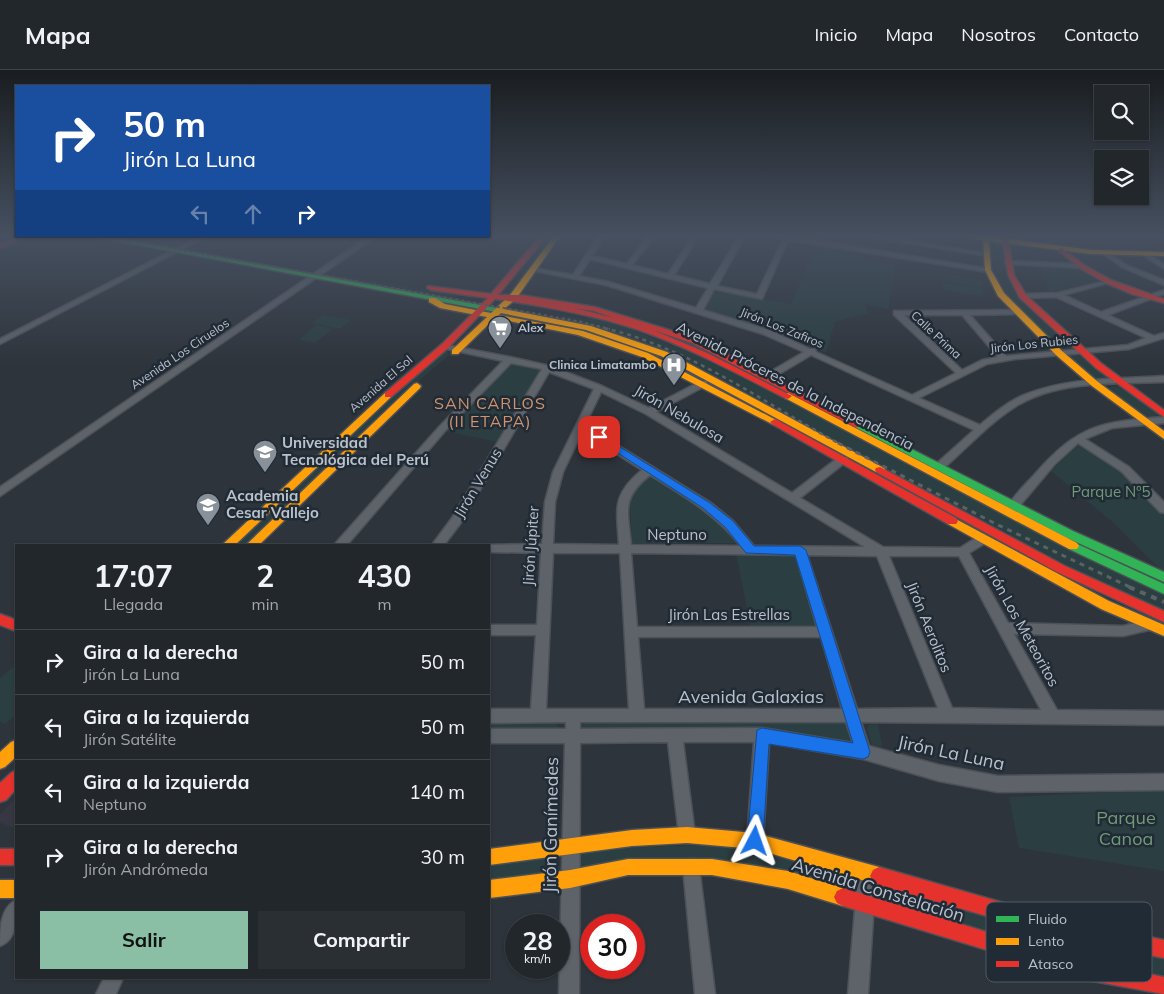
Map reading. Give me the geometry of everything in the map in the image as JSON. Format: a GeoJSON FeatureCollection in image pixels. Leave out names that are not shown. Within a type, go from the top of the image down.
{"type":"FeatureCollection","features":[{"type":"Feature","properties":{"kind":"main road"},"geometry":{"type":"LineString","coordinates":[[341,279],[580,333],[624,346],[704,383],[843,459],[983,539],[1106,605],[1164,632]]}},
{"type":"Feature","properties":{"kind":"main road","name":"Avenida Próceres de la Independencia"},"geometry":{"type":"LineString","coordinates":[[356,279],[492,298],[510,298],[595,309],[652,326],[718,352],[940,466],[1013,506],[1069,534],[1164,577]]}},
{"type":"Feature","properties":{"kind":"main road","name":"Avenida El Sol"},"geometry":{"type":"LineString","coordinates":[[229,544],[372,409],[445,346],[508,279]]}},
{"type":"Feature","properties":{"kind":"main road","name":"Avenida El Sol"},"geometry":{"type":"LineString","coordinates":[[253,544],[380,420],[495,314],[526,279]]}},
{"type":"Feature","properties":{"kind":"main road"},"geometry":{"type":"LineString","coordinates":[[992,279],[996,287],[1018,312],[1059,353],[1095,384],[1164,436]]}},
{"type":"Feature","properties":{"kind":"main road"},"geometry":{"type":"LineString","coordinates":[[1012,279],[1023,296],[1082,351],[1119,382],[1164,414]]}},
{"type":"Feature","properties":{"kind":"main road"},"geometry":{"type":"LineString","coordinates":[[1105,279],[1158,298]]}},
{"type":"Feature","properties":{"kind":"main road"},"geometry":{"type":"LineString","coordinates":[[1113,279],[1158,298]]}},
{"type":"Feature","properties":{"kind":"main road","name":"Avenida Próceres de la Independencia"},"geometry":{"type":"LineString","coordinates":[[510,298],[598,316],[680,343],[793,398],[1051,536],[1164,590]]}},
{"type":"Feature","properties":{"kind":"main road","name":"Avenida Próceres de la Independencia"},"geometry":{"type":"LineString","coordinates":[[495,314],[598,330],[657,350],[1061,569],[1164,617]]}},
{"type":"Feature","properties":{"kind":"main road"},"geometry":{"type":"LineString","coordinates":[[0,619],[15,626]]}},
{"type":"Feature","properties":{"kind":"main road"},"geometry":{"type":"LineString","coordinates":[[0,762],[15,748]]}},
{"type":"Feature","properties":{"kind":"main road"},"geometry":{"type":"LineString","coordinates":[[0,794],[15,779]]}},
{"type":"Feature","properties":{"kind":"main road","name":"Avenida Constelación"},"geometry":{"type":"LineString","coordinates":[[490,857],[632,838],[687,835],[755,841],[986,906]]}},
{"type":"Feature","properties":{"kind":"main road"},"geometry":{"type":"LineString","coordinates":[[0,857],[15,857]]}},
{"type":"Feature","properties":{"kind":"main road","name":"Avenida Constelación"},"geometry":{"type":"LineString","coordinates":[[490,889],[570,879],[628,867],[720,868],[788,880],[986,941]]}},
{"type":"Feature","properties":{"kind":"main road"},"geometry":{"type":"LineString","coordinates":[[0,889],[15,889]]}},
{"type":"Feature","properties":{"kind":"main road","name":"Avenida Constelación"},"geometry":{"type":"LineString","coordinates":[[1144,982],[1164,986]]}},
{"type":"Feature","properties":{"kind":"street"},"geometry":{"type":"LineString","coordinates":[[0,342],[122,279]]}},
{"type":"Feature","properties":{"kind":"street","name":"Avenida Los Ciruelos"},"geometry":{"type":"LineString","coordinates":[[0,492],[312,279]]}},
{"type":"Feature","properties":{"kind":"street","name":"Jirón Los Zafiros"},"geometry":{"type":"LineString","coordinates":[[587,279],[699,310],[766,332],[982,430]]}},
{"type":"Feature","properties":{"kind":"street"},"geometry":{"type":"LineString","coordinates":[[685,279],[712,287],[759,296],[767,279]]}},
{"type":"Feature","properties":{"kind":"street"},"geometry":{"type":"LineString","coordinates":[[699,310],[717,279]]}},
{"type":"Feature","properties":{"kind":"street"},"geometry":{"type":"LineString","coordinates":[[1023,296],[1057,295],[1109,281]]}},
{"type":"Feature","properties":{"kind":"street"},"geometry":{"type":"LineString","coordinates":[[1057,295],[1154,339]]}},
{"type":"Feature","properties":{"kind":"street"},"geometry":{"type":"LineString","coordinates":[[1101,315],[1158,298]]}},
{"type":"Feature","properties":{"kind":"street"},"geometry":{"type":"LineString","coordinates":[[964,312],[1018,312]]}},
{"type":"Feature","properties":{"kind":"street"},"geometry":{"type":"LineString","coordinates":[[964,312],[1003,358]]}},
{"type":"Feature","properties":{"kind":"street","name":"Calle Prima"},"geometry":{"type":"LineString","coordinates":[[960,373],[897,313],[964,312]]}},
{"type":"Feature","properties":{"kind":"street","name":"Jirón Los Rubies"},"geometry":{"type":"LineString","coordinates":[[913,398],[985,362],[1003,358],[1130,348],[1164,335]]}},
{"type":"Feature","properties":{"kind":"street","name":"Jirón Nebulosa"},"geometry":{"type":"LineString","coordinates":[[445,346],[547,368],[599,388],[649,412],[880,551]]}},
{"type":"Feature","properties":{"kind":"street"},"geometry":{"type":"LineString","coordinates":[[766,378],[812,352]]}},
{"type":"Feature","properties":{"kind":"street"},"geometry":{"type":"LineString","coordinates":[[341,544],[442,429],[510,359]]}},
{"type":"Feature","properties":{"kind":"street","name":"Jirón Venus"},"geometry":{"type":"LineString","coordinates":[[439,544],[456,521],[547,368]]}},
{"type":"Feature","properties":{"kind":"street"},"geometry":{"type":"LineString","coordinates":[[940,466],[1006,410],[1026,397],[1058,388],[1164,379]]}},
{"type":"Feature","properties":{"kind":"street"},"geometry":{"type":"LineString","coordinates":[[649,412],[704,383]]}},
{"type":"Feature","properties":{"kind":"street","name":"Jirón Júpiter"},"geometry":{"type":"LineString","coordinates":[[538,716],[550,502],[554,481],[599,388]]}},
{"type":"Feature","properties":{"kind":"street"},"geometry":{"type":"LineString","coordinates":[[1013,506],[1047,467],[1086,433],[1108,426],[1164,420]]}},
{"type":"Feature","properties":{"kind":"street"},"geometry":{"type":"LineString","coordinates":[[580,426],[718,514],[751,550]]}},
{"type":"Feature","properties":{"kind":"street"},"geometry":{"type":"LineString","coordinates":[[1078,439],[1125,469],[1164,509]]}},
{"type":"Feature","properties":{"kind":"street"},"geometry":{"type":"LineString","coordinates":[[792,499],[843,459]]}},
{"type":"Feature","properties":{"kind":"street"},"geometry":{"type":"LineString","coordinates":[[637,716],[633,632],[622,504],[632,484],[650,469]]}},
{"type":"Feature","properties":{"kind":"street"},"geometry":{"type":"LineString","coordinates":[[962,552],[983,539]]}},
{"type":"Feature","properties":{"kind":"street","name":"Neptuno"},"geometry":{"type":"LineString","coordinates":[[490,548],[962,552]]}},
{"type":"Feature","properties":{"kind":"street"},"geometry":{"type":"LineString","coordinates":[[800,550],[863,752]]}},
{"type":"Feature","properties":{"kind":"street","name":"Jirón Aerolitos"},"geometry":{"type":"LineString","coordinates":[[880,551],[948,715]]}},
{"type":"Feature","properties":{"kind":"street","name":"Jirón Los Meteoritos"},"geometry":{"type":"LineString","coordinates":[[962,552],[1053,717]]}},
{"type":"Feature","properties":{"kind":"street"},"geometry":{"type":"LineString","coordinates":[[1004,628],[1123,631],[1148,625]]}},
{"type":"Feature","properties":{"kind":"street"},"geometry":{"type":"LineString","coordinates":[[490,630],[542,630]]}},
{"type":"Feature","properties":{"kind":"street","name":"Jirón Las Estrellas"},"geometry":{"type":"LineString","coordinates":[[633,632],[825,632]]}},
{"type":"Feature","properties":{"kind":"street","name":"Avenida Galaxias"},"geometry":{"type":"LineString","coordinates":[[490,716],[948,715],[1164,718]]}},
{"type":"Feature","properties":{"kind":"street","name":"Jirón Ganímedes"},"geometry":{"type":"LineString","coordinates":[[568,994],[573,716]]}},
{"type":"Feature","properties":{"kind":"street"},"geometry":{"type":"LineString","coordinates":[[490,736],[762,735],[755,841]]}},
{"type":"Feature","properties":{"kind":"street","name":"Jirón La Luna"},"geometry":{"type":"LineString","coordinates":[[762,735],[863,752],[939,773],[998,784],[1164,782]]}},
{"type":"Feature","properties":{"kind":"street"},"geometry":{"type":"LineString","coordinates":[[675,736],[687,835]]}},
{"type":"Feature","properties":{"kind":"street"},"geometry":{"type":"LineString","coordinates":[[691,867],[705,994]]}},
{"type":"Feature","properties":{"kind":"street"},"geometry":{"type":"LineString","coordinates":[[858,994],[863,903],[867,873]]}},
{"type":"Feature","properties":{"kind":"street"},"geometry":{"type":"LineString","coordinates":[[0,937],[15,911]]}},
{"type":"Feature","properties":{"kind":"street"},"geometry":{"type":"LineString","coordinates":[[106,994],[114,979]]}},
{"type":"Feature","properties":{"kind":"shaded area"},"geometry":{"type":"Polygon","coordinates":[[[15,799],[15,828],[0,823],[0,814],[15,799]]]}},
{"type":"Feature","properties":{"kind":"green space"},"geometry":{"type":"Polygon","coordinates":[[[341,279],[362,279],[457,295],[452,300],[341,279]]]}},
{"type":"Feature","properties":{"kind":"green space"},"geometry":{"type":"Polygon","coordinates":[[[801,279],[893,279],[888,309],[865,304],[868,313],[835,322],[826,353],[768,329],[704,309],[713,291],[791,304],[801,279]]]}},
{"type":"Feature","properties":{"kind":"green space"},"geometry":{"type":"Polygon","coordinates":[[[943,279],[982,280],[983,288],[943,281],[943,279]]]}},
{"type":"Feature","properties":{"kind":"green space"},"geometry":{"type":"Polygon","coordinates":[[[995,279],[1011,279],[1074,346],[1072,348],[1054,345],[1007,298],[995,279]]]}},
{"type":"Feature","properties":{"kind":"green space"},"geometry":{"type":"Polygon","coordinates":[[[1044,279],[1102,280],[1050,292],[1044,279]]]}},
{"type":"Feature","properties":{"kind":"green space"},"geometry":{"type":"Polygon","coordinates":[[[943,282],[983,289],[983,296],[943,290],[943,282]]]}},
{"type":"Feature","properties":{"kind":"green space"},"geometry":{"type":"Polygon","coordinates":[[[323,315],[351,320],[340,329],[312,323],[323,315]]]}},
{"type":"Feature","properties":{"kind":"green space"},"geometry":{"type":"Polygon","coordinates":[[[563,315],[585,319],[588,316],[610,321],[703,358],[1164,594],[1164,613],[1123,595],[672,354],[619,334],[559,319],[563,315]]]}},
{"type":"Feature","properties":{"kind":"green space"},"geometry":{"type":"Polygon","coordinates":[[[317,325],[333,329],[315,343],[298,340],[317,325]]]}},
{"type":"Feature","properties":{"kind":"green space"},"geometry":{"type":"Polygon","coordinates":[[[445,351],[450,354],[390,406],[247,544],[234,544],[380,405],[445,351]]]}},
{"type":"Feature","properties":{"kind":"green space"},"geometry":{"type":"Polygon","coordinates":[[[1068,354],[1084,356],[1109,380],[1093,380],[1066,357],[1068,354]]]}},
{"type":"Feature","properties":{"kind":"green space"},"geometry":{"type":"Polygon","coordinates":[[[511,362],[545,370],[497,442],[444,431],[511,362]]]}},
{"type":"Feature","properties":{"kind":"green space"},"geometry":{"type":"Polygon","coordinates":[[[1113,386],[1119,387],[1158,412],[1158,415],[1152,417],[1145,416],[1131,409],[1107,389],[1113,386]]]}},
{"type":"Feature","properties":{"kind":"green space","name":"Parque Nº5"},"geometry":{"type":"Polygon","coordinates":[[[1080,443],[1124,473],[1164,516],[1164,573],[1115,524],[1051,471],[1080,443]]]}},
{"type":"Feature","properties":{"kind":"green space"},"geometry":{"type":"Polygon","coordinates":[[[648,473],[704,507],[741,543],[632,543],[630,504],[633,491],[648,473]]]}},
{"type":"Feature","properties":{"kind":"green space"},"geometry":{"type":"Polygon","coordinates":[[[797,551],[820,629],[751,628],[736,553],[797,551]]]}},
{"type":"Feature","properties":{"kind":"green space"},"geometry":{"type":"Polygon","coordinates":[[[15,666],[15,716],[5,724],[0,721],[0,678],[15,666]]]}},
{"type":"Feature","properties":{"kind":"green space"},"geometry":{"type":"Polygon","coordinates":[[[586,722],[845,723],[852,727],[856,744],[581,731],[582,726],[586,722]]]}},
{"type":"Feature","properties":{"kind":"green space"},"geometry":{"type":"Polygon","coordinates":[[[556,723],[561,730],[558,733],[490,733],[490,724],[556,723]]]}},
{"type":"Feature","properties":{"kind":"green space"},"geometry":{"type":"Polygon","coordinates":[[[878,724],[881,747],[872,745],[867,729],[869,725],[878,724]]]}},
{"type":"Feature","properties":{"kind":"green space","name":"Parque Canoa"},"geometry":{"type":"Polygon","coordinates":[[[1164,790],[1164,871],[1019,848],[1009,797],[1164,790]]]}},
{"type":"Feature","properties":{"kind":"green space"},"geometry":{"type":"Polygon","coordinates":[[[744,844],[851,879],[851,889],[787,873],[579,867],[577,853],[583,849],[744,844]]]}},
{"type":"Feature","properties":{"kind":"green space"},"geometry":{"type":"Polygon","coordinates":[[[554,855],[558,858],[559,868],[554,873],[490,882],[490,864],[554,855]]]}},
{"type":"Feature","properties":{"kind":"green space"},"geometry":{"type":"Polygon","coordinates":[[[871,884],[986,913],[986,934],[875,899],[871,884]]]}},
{"type":"Feature","properties":{"kind":"green space"},"geometry":{"type":"Polygon","coordinates":[[[1152,954],[1164,957],[1164,978],[1152,976],[1152,954]]]}},
{"type":"Feature","properties":{"kind":"railway"},"geometry":{"type":"LineString","coordinates":[[342,279],[577,321],[610,329]]}},
{"type":"Feature","properties":{"kind":"railway"},"geometry":{"type":"LineString","coordinates":[[604,328],[636,337],[696,363],[726,378],[840,444]]}},
{"type":"Feature","properties":{"kind":"railway"},"geometry":{"type":"LineString","coordinates":[[838,443],[998,525],[1132,588]]}},
{"type":"Feature","properties":{"kind":"railway"},"geometry":{"type":"LineString","coordinates":[[1129,587],[1164,602]]}},
{"type":"Feature","properties":{"kind":"traffic: fast"},"geometry":{"type":"LineString","coordinates":[[328,279],[502,311]]}},
{"type":"Feature","properties":{"kind":"traffic: fast"},"geometry":{"type":"LineString","coordinates":[[858,425],[1069,534],[1164,577]]}},
{"type":"Feature","properties":{"kind":"traffic: fast"},"geometry":{"type":"LineString","coordinates":[[1073,546],[1164,589]]}},
{"type":"Feature","properties":{"kind":"traffic: slow"},"geometry":{"type":"LineString","coordinates":[[455,352],[513,297],[526,279]]}},
{"type":"Feature","properties":{"kind":"traffic: slow"},"geometry":{"type":"LineString","coordinates":[[993,279],[1001,294],[1059,353],[1095,384],[1164,436]]}},
{"type":"Feature","properties":{"kind":"traffic: slow"},"geometry":{"type":"LineString","coordinates":[[432,300],[443,306],[580,333],[645,355],[775,422]]}},
{"type":"Feature","properties":{"kind":"traffic: slow"},"geometry":{"type":"LineString","coordinates":[[502,311],[588,328],[664,354],[880,470]]}},
{"type":"Feature","properties":{"kind":"traffic: slow"},"geometry":{"type":"LineString","coordinates":[[253,544],[417,386]]}},
{"type":"Feature","properties":{"kind":"traffic: slow"},"geometry":{"type":"LineString","coordinates":[[229,544],[388,395]]}},
{"type":"Feature","properties":{"kind":"traffic: slow"},"geometry":{"type":"LineString","coordinates":[[788,396],[1073,546]]}},
{"type":"Feature","properties":{"kind":"traffic: slow"},"geometry":{"type":"LineString","coordinates":[[952,521],[1105,605],[1164,631]]}},
{"type":"Feature","properties":{"kind":"traffic: slow"},"geometry":{"type":"LineString","coordinates":[[0,762],[15,748]]}},
{"type":"Feature","properties":{"kind":"traffic: slow"},"geometry":{"type":"LineString","coordinates":[[490,857],[632,838],[687,835],[755,841],[879,876]]}},
{"type":"Feature","properties":{"kind":"traffic: slow"},"geometry":{"type":"LineString","coordinates":[[490,889],[570,879],[628,867],[712,867],[788,880],[843,897]]}},
{"type":"Feature","properties":{"kind":"traffic: slow"},"geometry":{"type":"LineString","coordinates":[[0,889],[15,889]]}},
{"type":"Feature","properties":{"kind":"traffic: jam"},"geometry":{"type":"LineString","coordinates":[[388,395],[445,346],[508,279]]}},
{"type":"Feature","properties":{"kind":"traffic: jam"},"geometry":{"type":"LineString","coordinates":[[1013,279],[1023,296],[1099,366],[1164,414]]}},
{"type":"Feature","properties":{"kind":"traffic: jam"},"geometry":{"type":"LineString","coordinates":[[1103,279],[1162,301]]}},
{"type":"Feature","properties":{"kind":"traffic: jam"},"geometry":{"type":"LineString","coordinates":[[431,288],[549,305],[618,321],[683,345],[788,396]]}},
{"type":"Feature","properties":{"kind":"traffic: jam"},"geometry":{"type":"LineString","coordinates":[[500,297],[521,297],[595,309],[695,341],[858,425]]}},
{"type":"Feature","properties":{"kind":"traffic: jam"},"geometry":{"type":"LineString","coordinates":[[775,422],[952,521]]}},
{"type":"Feature","properties":{"kind":"traffic: jam"},"geometry":{"type":"LineString","coordinates":[[880,470],[1061,569],[1164,617]]}},
{"type":"Feature","properties":{"kind":"traffic: jam"},"geometry":{"type":"LineString","coordinates":[[0,619],[15,626]]}},
{"type":"Feature","properties":{"kind":"traffic: jam"},"geometry":{"type":"LineString","coordinates":[[0,794],[15,779]]}},
{"type":"Feature","properties":{"kind":"traffic: jam"},"geometry":{"type":"LineString","coordinates":[[0,857],[15,857]]}},
{"type":"Feature","properties":{"kind":"traffic: jam"},"geometry":{"type":"LineString","coordinates":[[879,876],[986,907]]}},
{"type":"Feature","properties":{"kind":"traffic: jam"},"geometry":{"type":"LineString","coordinates":[[843,897],[986,941]]}},
{"type":"Feature","properties":{"kind":"traffic: jam"},"geometry":{"type":"LineString","coordinates":[[1152,947],[1164,949]]}},
{"type":"Feature","properties":{"kind":"traffic: jam"},"geometry":{"type":"LineString","coordinates":[[1144,982],[1164,986]]}},
{"type":"Feature","properties":{"kind":"place","name":"Alex"},"geometry":{"type":"Point","coordinates":[500,349]}},
{"type":"Feature","properties":{"kind":"place","name":"Clinica Limatambo"},"geometry":{"type":"Point","coordinates":[674,386]}},
{"type":"Feature","properties":{"kind":"place","name":"Universidad Tecnológica del Perú"},"geometry":{"type":"Point","coordinates":[265,473]}},
{"type":"Feature","properties":{"kind":"place","name":"Academia Cesar Vallejo"},"geometry":{"type":"Point","coordinates":[208,526]}},
{"type":"Feature","properties":{"kind":"district","name":"SAN CARLOS (II ETAPA)"},"geometry":{"type":"Point","coordinates":[490,412]}},
{"type":"Feature","properties":{"kind":"route"},"geometry":{"type":"LineString","coordinates":[[599,437],[718,514],[751,550],[800,550],[863,752],[777,736],[762,735],[755,841]]}}]}
